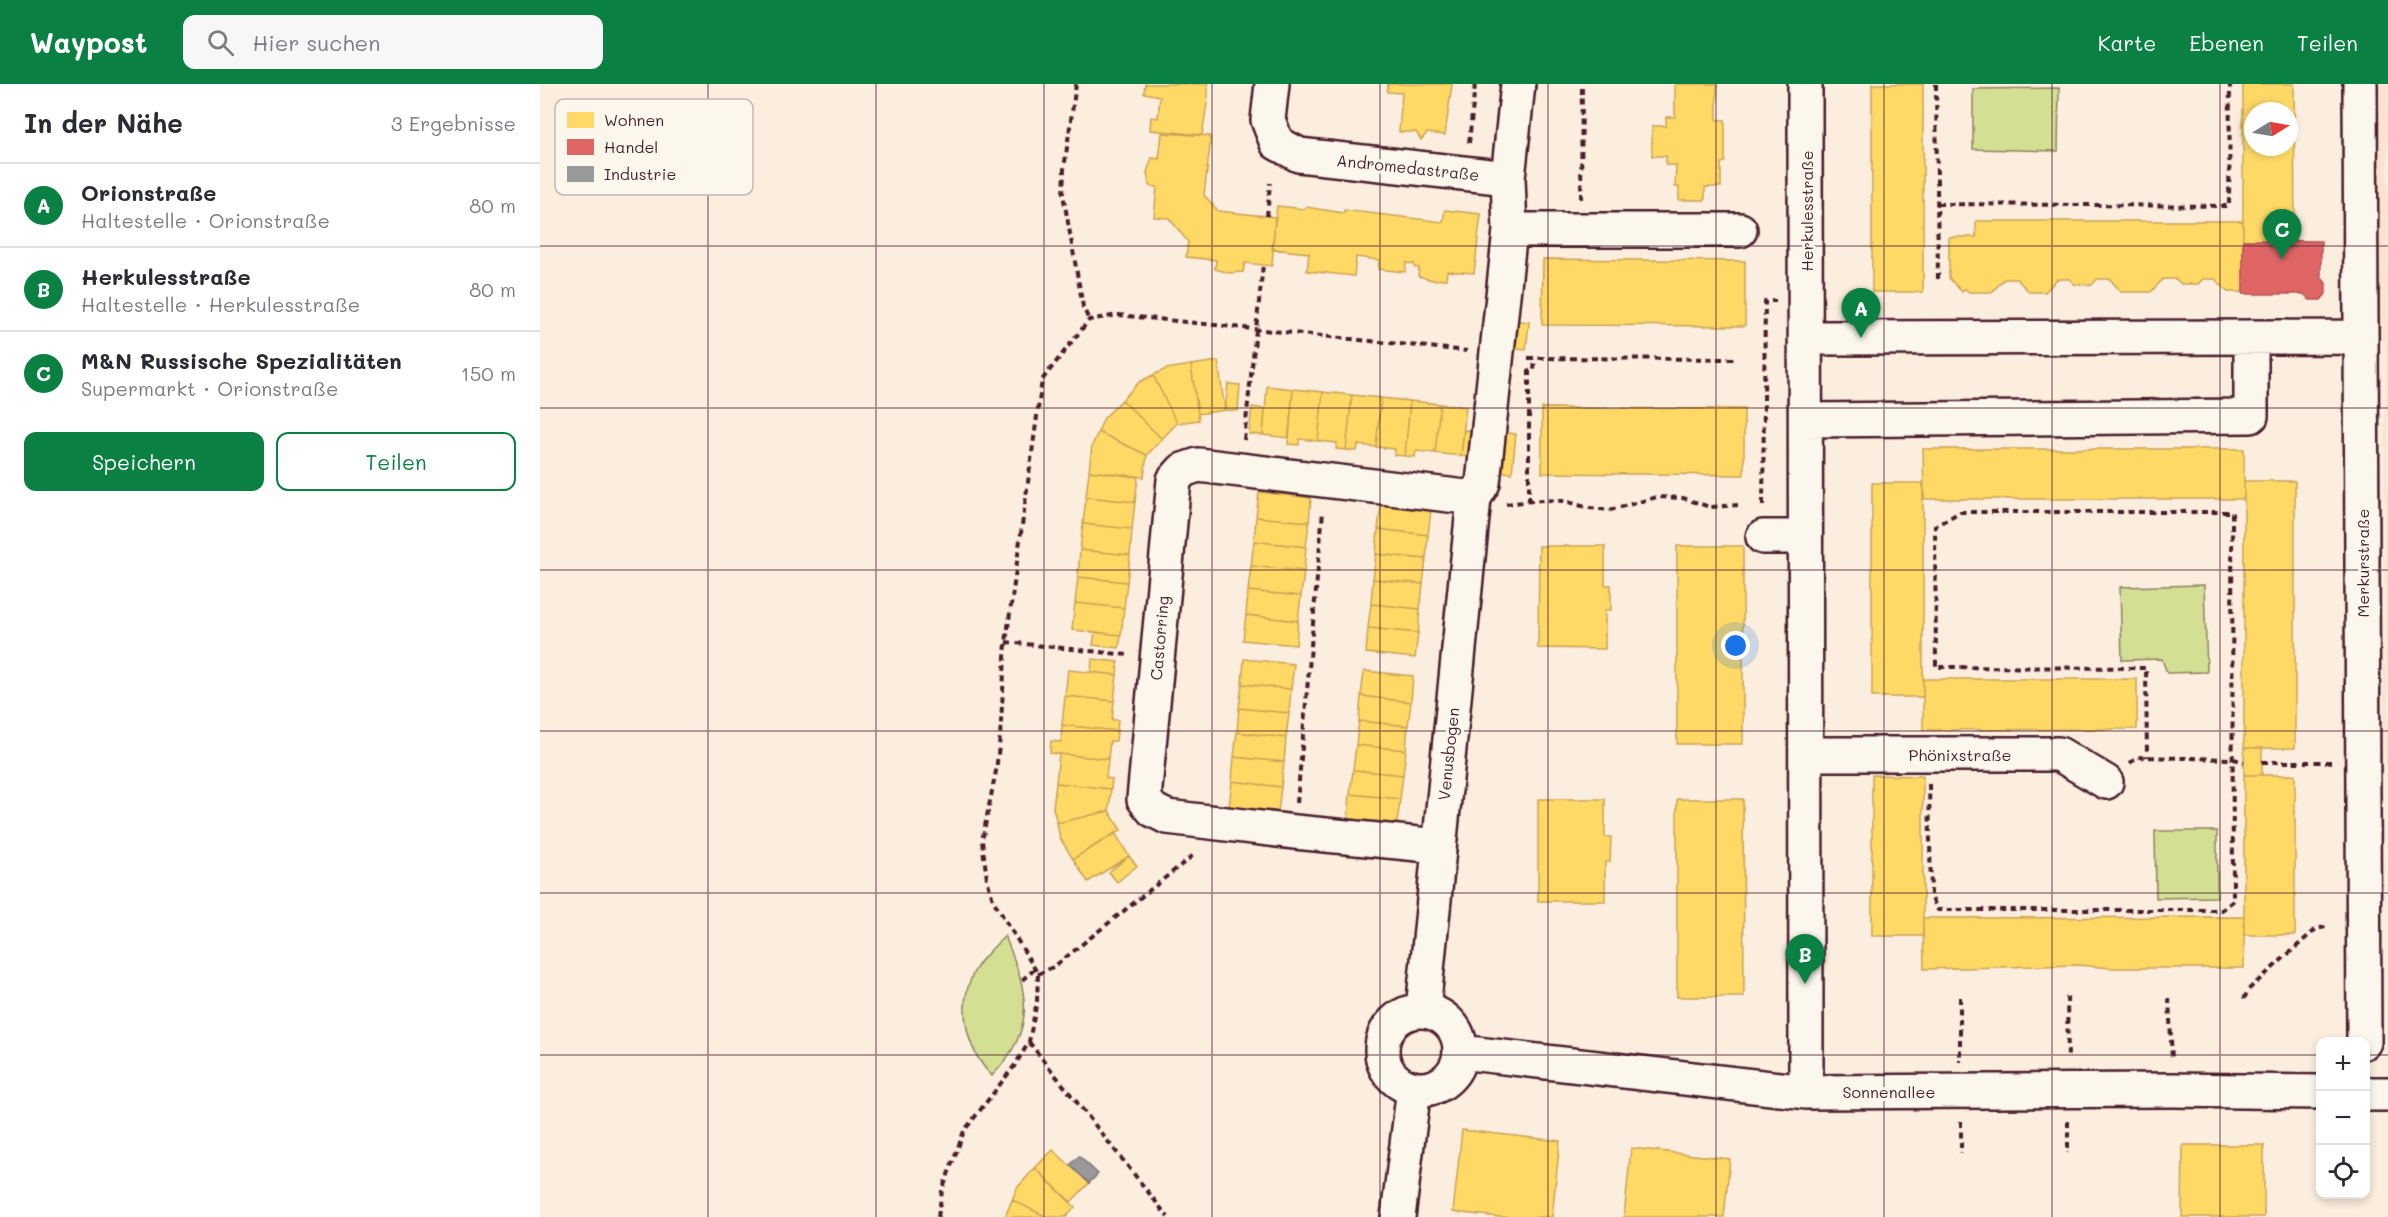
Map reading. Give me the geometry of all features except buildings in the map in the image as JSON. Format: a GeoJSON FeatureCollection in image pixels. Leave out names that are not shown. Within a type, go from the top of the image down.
{"type":"FeatureCollection","features":[{"type":"Feature","properties":{"kind":"street","name":"Andromedastraße"},"geometry":{"type":"LineString","coordinates":[[1272,84],[1268,120],[1277,143],[1299,155],[1508,178]]}},
{"type":"Feature","properties":{"kind":"street"},"geometry":{"type":"LineString","coordinates":[[1508,178],[1518,84]]}},
{"type":"Feature","properties":{"kind":"street","name":"Herkulesstraße"},"geometry":{"type":"LineString","coordinates":[[1805,84],[1806,1092]]}},
{"type":"Feature","properties":{"kind":"street","name":"Merkurstraße"},"geometry":{"type":"LineString","coordinates":[[2360,84],[2363,761],[2375,795],[2364,1037]]}},
{"type":"Feature","properties":{"kind":"street","name":"Venusbogen"},"geometry":{"type":"LineString","coordinates":[[1423,1010],[1474,498],[1483,483],[1510,230],[1508,178]]}},
{"type":"Feature","properties":{"kind":"street"},"geometry":{"type":"LineString","coordinates":[[1510,230],[1740,230]]}},
{"type":"Feature","properties":{"kind":"street"},"geometry":{"type":"LineString","coordinates":[[1806,420],[2252,416],[2251,337]]}},
{"type":"Feature","properties":{"kind":"street"},"geometry":{"type":"LineString","coordinates":[[1806,338],[2361,337]]}},
{"type":"Feature","properties":{"kind":"street","name":"Castorring"},"geometry":{"type":"LineString","coordinates":[[1439,846],[1224,825],[1167,817],[1153,810],[1144,799],[1174,480],[1183,470],[1198,465],[1474,498]]}},
{"type":"Feature","properties":{"kind":"street"},"geometry":{"type":"LineString","coordinates":[[1763,537],[1805,537]]}},
{"type":"Feature","properties":{"kind":"street","name":"Phönixstraße"},"geometry":{"type":"LineString","coordinates":[[1806,754],[2059,754],[2106,782]]}},
{"type":"Feature","properties":{"kind":"street"},"geometry":{"type":"LineString","coordinates":[[1423,1010],[1445,1019],[1454,1029],[1460,1052],[1457,1065],[1439,1084],[1427,1088],[1414,1088],[1403,1084],[1386,1068],[1382,1045],[1391,1024],[1400,1016],[1423,1010]]}},
{"type":"Feature","properties":{"kind":"street","name":"Sonnenallee"},"geometry":{"type":"LineString","coordinates":[[1460,1052],[1806,1092],[2173,1090],[2316,1092]]}},
{"type":"Feature","properties":{"kind":"street"},"geometry":{"type":"LineString","coordinates":[[1398,1217],[1414,1088]]}},
{"type":"Feature","properties":{"kind":"street"},"geometry":{"type":"LineString","coordinates":[[2370,1094],[2388,1094]]}},
{"type":"Feature","properties":{"kind":"path"},"geometry":{"type":"LineString","coordinates":[[1076,84],[1064,169],[1063,194],[1083,307],[1089,321]]}},
{"type":"Feature","properties":{"kind":"path"},"geometry":{"type":"LineString","coordinates":[[1466,173],[1475,84]]}},
{"type":"Feature","properties":{"kind":"path"},"geometry":{"type":"LineString","coordinates":[[1581,199],[1582,84]]}},
{"type":"Feature","properties":{"kind":"path"},"geometry":{"type":"LineString","coordinates":[[1936,84],[1938,280]]}},
{"type":"Feature","properties":{"kind":"path"},"geometry":{"type":"LineString","coordinates":[[1937,204],[2229,206],[2229,84]]}},
{"type":"Feature","properties":{"kind":"path"},"geometry":{"type":"LineString","coordinates":[[1267,216],[1270,183]]}},
{"type":"Feature","properties":{"kind":"path"},"geometry":{"type":"LineString","coordinates":[[1240,471],[1263,265]]}},
{"type":"Feature","properties":{"kind":"path"},"geometry":{"type":"LineString","coordinates":[[1763,537],[1765,301]]}},
{"type":"Feature","properties":{"kind":"path"},"geometry":{"type":"LineString","coordinates":[[938,1217],[942,1191],[964,1131],[1015,1065],[1029,1042],[1037,1001],[1038,974],[993,900],[987,879],[982,841],[999,748],[1006,642],[1042,380],[1089,321],[1118,315],[1535,359],[1737,359]]}},
{"type":"Feature","properties":{"kind":"path"},"geometry":{"type":"LineString","coordinates":[[1529,502],[1529,371],[1534,370],[1535,359]]}},
{"type":"Feature","properties":{"kind":"path"},"geometry":{"type":"LineString","coordinates":[[1295,832],[1326,481]]}},
{"type":"Feature","properties":{"kind":"path"},"geometry":{"type":"LineString","coordinates":[[1474,498],[1501,505],[1565,501],[1589,508],[1610,510],[1657,497],[1683,498],[1710,507],[1738,505]]}},
{"type":"Feature","properties":{"kind":"path"},"geometry":{"type":"LineString","coordinates":[[1929,753],[1931,897],[1938,910],[2222,910],[2233,901],[2232,512],[1960,512],[1935,526],[1936,667],[2146,668],[2147,757]]}},
{"type":"Feature","properties":{"kind":"path"},"geometry":{"type":"LineString","coordinates":[[1006,642],[1157,658]]}},
{"type":"Feature","properties":{"kind":"path"},"geometry":{"type":"LineString","coordinates":[[2138,757],[2234,759],[2244,762]]}},
{"type":"Feature","properties":{"kind":"path"},"geometry":{"type":"LineString","coordinates":[[2262,762],[2363,761]]}},
{"type":"Feature","properties":{"kind":"path"},"geometry":{"type":"LineString","coordinates":[[1038,974],[1054,966],[1205,845],[1224,825]]}},
{"type":"Feature","properties":{"kind":"path"},"geometry":{"type":"LineString","coordinates":[[2244,999],[2248,990],[2316,929],[2326,927]]}},
{"type":"Feature","properties":{"kind":"path"},"geometry":{"type":"LineString","coordinates":[[1022,980],[1035,969]]}},
{"type":"Feature","properties":{"kind":"path"},"geometry":{"type":"LineString","coordinates":[[2169,998],[2173,1090]]}},
{"type":"Feature","properties":{"kind":"path"},"geometry":{"type":"LineString","coordinates":[[1029,1042],[1168,1217]]}},
{"type":"Feature","properties":{"kind":"shaded area"},"geometry":{"type":"Polygon","coordinates":[[[2378,84],[2388,84],[2388,773],[2384,757],[2385,340],[2377,339],[2378,84]]]}},
{"type":"Feature","properties":{"kind":"green space"},"geometry":{"type":"Polygon","coordinates":[[[2059,88],[2058,151],[1973,149],[1973,89],[2059,88]]]}},
{"type":"Feature","properties":{"kind":"green space"},"geometry":{"type":"Polygon","coordinates":[[[2204,585],[2207,672],[2167,673],[2162,659],[2122,660],[2120,587],[2204,585]]]}},
{"type":"Feature","properties":{"kind":"green space"},"geometry":{"type":"Polygon","coordinates":[[[2155,831],[2217,831],[2217,897],[2156,898],[2155,831]]]}},
{"type":"Feature","properties":{"kind":"green space"},"geometry":{"type":"Polygon","coordinates":[[[1005,936],[1019,975],[1024,1009],[1017,1041],[992,1076],[983,1066],[971,1042],[965,1016],[965,1002],[972,976],[978,965],[1005,936]]]}},
{"type":"Feature","properties":{"kind":"place","name":"M&N Russische Spezialitäten"},"geometry":{"type":"Point","coordinates":[2282,259]}},
{"type":"Feature","properties":{"kind":"place","name":"Orionstraße"},"geometry":{"type":"Point","coordinates":[1861,338]}},
{"type":"Feature","properties":{"kind":"place","name":"Herkulesstraße"},"geometry":{"type":"Point","coordinates":[1805,984]}}]}
